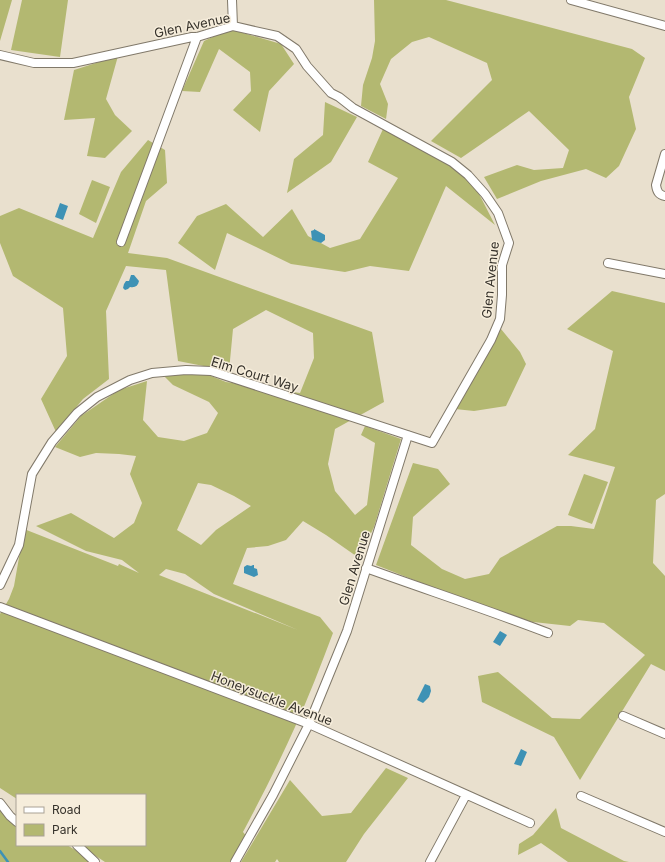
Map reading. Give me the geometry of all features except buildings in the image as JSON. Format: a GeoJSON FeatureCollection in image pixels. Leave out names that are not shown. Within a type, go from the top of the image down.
{"type":"FeatureCollection","features":[{"type":"Feature","properties":{"kind":"street"},"geometry":{"type":"LineString","coordinates":[[232,0],[233,26]]}},
{"type":"Feature","properties":{"kind":"street"},"geometry":{"type":"LineString","coordinates":[[571,0],[665,26]]}},
{"type":"Feature","properties":{"kind":"street","name":"Glen Avenue"},"geometry":{"type":"LineString","coordinates":[[0,55],[34,63],[73,63],[197,37],[233,26],[277,36],[296,49],[307,66],[331,93],[339,97],[353,108],[452,162],[470,177],[485,194],[498,213],[509,243],[502,265],[500,319],[491,340],[432,443],[408,435],[347,631],[308,724],[287,768],[235,862]]}},
{"type":"Feature","properties":{"kind":"street"},"geometry":{"type":"LineString","coordinates":[[121,242],[197,37]]}},
{"type":"Feature","properties":{"kind":"street"},"geometry":{"type":"LineString","coordinates":[[665,154],[656,186],[657,191],[661,195],[665,196]]}},
{"type":"Feature","properties":{"kind":"street"},"geometry":{"type":"LineString","coordinates":[[608,263],[665,274]]}},
{"type":"Feature","properties":{"kind":"street","name":"Elm Court Way"},"geometry":{"type":"LineString","coordinates":[[0,585],[19,544],[32,474],[52,442],[77,414],[98,396],[130,380],[152,373],[186,370],[211,370],[408,435]]}},
{"type":"Feature","properties":{"kind":"street"},"geometry":{"type":"LineString","coordinates":[[366,568],[548,633]]}},
{"type":"Feature","properties":{"kind":"street","name":"Honeysuckle Avenue"},"geometry":{"type":"LineString","coordinates":[[0,607],[308,724],[530,823]]}},
{"type":"Feature","properties":{"kind":"street"},"geometry":{"type":"LineString","coordinates":[[623,716],[665,734]]}},
{"type":"Feature","properties":{"kind":"street"},"geometry":{"type":"LineString","coordinates":[[430,862],[466,795]]}},
{"type":"Feature","properties":{"kind":"street"},"geometry":{"type":"LineString","coordinates":[[581,796],[665,832]]}},
{"type":"Feature","properties":{"kind":"street"},"geometry":{"type":"LineString","coordinates":[[0,803],[16,821]]}},
{"type":"Feature","properties":{"kind":"street"},"geometry":{"type":"LineString","coordinates":[[79,846],[95,862]]}},
{"type":"Feature","properties":{"kind":"green space"},"geometry":{"type":"Polygon","coordinates":[[[0,0],[12,0],[0,41],[0,0]]]}},
{"type":"Feature","properties":{"kind":"green space"},"geometry":{"type":"Polygon","coordinates":[[[22,0],[68,0],[60,57],[11,50],[22,0]]]}},
{"type":"Feature","properties":{"kind":"green space"},"geometry":{"type":"Polygon","coordinates":[[[374,0],[446,0],[632,49],[645,58],[629,97],[636,129],[619,166],[606,178],[586,169],[541,181],[497,199],[484,177],[517,165],[534,170],[563,168],[569,150],[529,111],[461,158],[431,141],[492,80],[487,63],[429,37],[412,42],[391,59],[380,84],[388,104],[386,119],[361,106],[363,85],[372,58],[375,41],[374,0]]]}},
{"type":"Feature","properties":{"kind":"green space"},"geometry":{"type":"Polygon","coordinates":[[[230,29],[281,44],[294,64],[269,91],[260,132],[233,110],[251,91],[250,72],[219,49],[200,92],[182,91],[204,41],[230,29]]]}},
{"type":"Feature","properties":{"kind":"green space"},"geometry":{"type":"Polygon","coordinates":[[[118,56],[106,99],[115,115],[132,131],[105,158],[87,156],[95,118],[64,120],[74,70],[118,56]]]}},
{"type":"Feature","properties":{"kind":"green space"},"geometry":{"type":"Polygon","coordinates":[[[325,102],[357,117],[331,162],[287,193],[294,159],[323,135],[325,102]]]}},
{"type":"Feature","properties":{"kind":"green space"},"geometry":{"type":"Polygon","coordinates":[[[383,129],[454,166],[476,188],[495,225],[446,186],[409,271],[370,266],[345,272],[291,264],[227,233],[215,270],[178,243],[197,216],[226,204],[263,237],[292,209],[308,236],[330,248],[360,239],[398,178],[368,162],[383,129]]]}},
{"type":"Feature","properties":{"kind":"green space"},"geometry":{"type":"Polygon","coordinates":[[[148,140],[165,150],[167,183],[146,201],[128,253],[167,258],[372,332],[384,402],[335,429],[328,464],[335,491],[355,515],[367,505],[375,443],[361,435],[365,426],[401,439],[374,527],[359,558],[303,521],[286,540],[268,546],[247,548],[233,584],[320,617],[333,633],[315,680],[283,754],[243,832],[247,837],[232,862],[105,862],[81,846],[146,846],[146,794],[16,794],[16,798],[0,788],[0,614],[9,599],[14,586],[24,529],[118,566],[119,564],[139,573],[122,560],[86,551],[36,526],[71,513],[114,538],[134,523],[142,503],[130,474],[136,456],[96,453],[80,457],[55,447],[81,416],[119,390],[147,381],[143,420],[158,437],[184,441],[207,433],[218,413],[209,402],[173,385],[164,376],[201,372],[226,382],[300,393],[314,358],[313,333],[266,310],[233,329],[229,371],[178,361],[166,270],[126,266],[106,311],[109,379],[83,399],[56,432],[41,399],[67,356],[63,308],[13,276],[0,243],[0,216],[19,208],[93,238],[121,172],[148,140]],[[198,483],[177,530],[201,545],[216,530],[251,506],[211,485],[198,483]],[[166,569],[159,575],[298,630],[214,594],[185,574],[166,569]]]}},
{"type":"Feature","properties":{"kind":"green space"},"geometry":{"type":"Polygon","coordinates":[[[92,180],[110,187],[96,223],[79,214],[92,180]]]}},
{"type":"Feature","properties":{"kind":"green space"},"geometry":{"type":"Polygon","coordinates":[[[612,291],[665,303],[665,494],[656,500],[653,563],[665,576],[665,671],[651,664],[580,780],[554,737],[482,702],[478,676],[498,672],[552,718],[580,719],[645,655],[604,623],[578,620],[570,626],[515,620],[376,565],[413,463],[438,469],[450,484],[413,517],[411,545],[442,569],[465,579],[489,574],[500,558],[557,526],[594,529],[615,467],[568,455],[595,429],[613,351],[567,329],[612,291]]]}},
{"type":"Feature","properties":{"kind":"green space"},"geometry":{"type":"Polygon","coordinates":[[[501,329],[520,352],[526,364],[506,406],[474,411],[455,409],[501,329]]]}},
{"type":"Feature","properties":{"kind":"green space"},"geometry":{"type":"Polygon","coordinates":[[[584,474],[608,482],[592,524],[568,515],[584,474]]]}},
{"type":"Feature","properties":{"kind":"green space"},"geometry":{"type":"Polygon","coordinates":[[[386,768],[408,778],[364,834],[346,862],[279,862],[277,859],[275,862],[241,862],[290,780],[322,816],[351,813],[386,768]]]}},
{"type":"Feature","properties":{"kind":"green space"},"geometry":{"type":"Polygon","coordinates":[[[0,807],[16,826],[16,846],[69,846],[88,858],[91,862],[0,862],[0,807]]]}},
{"type":"Feature","properties":{"kind":"green space"},"geometry":{"type":"Polygon","coordinates":[[[556,808],[561,828],[624,861],[629,862],[568,862],[541,843],[518,855],[519,844],[533,835],[556,808]]]}},
{"type":"Feature","properties":{"kind":"water"},"geometry":{"type":"Polygon","coordinates":[[[60,203],[68,206],[63,220],[55,217],[60,203]]]}},
{"type":"Feature","properties":{"kind":"water"},"geometry":{"type":"Polygon","coordinates":[[[314,229],[325,235],[325,240],[321,243],[312,240],[311,231],[314,229]]]}},
{"type":"Feature","properties":{"kind":"water"},"geometry":{"type":"Polygon","coordinates":[[[131,275],[134,275],[139,283],[136,286],[125,290],[123,288],[124,284],[126,281],[129,281],[131,275]]]}},
{"type":"Feature","properties":{"kind":"water"},"geometry":{"type":"Polygon","coordinates":[[[247,565],[254,565],[254,568],[257,569],[258,575],[254,577],[244,573],[244,567],[247,565]]]}},
{"type":"Feature","properties":{"kind":"water"},"geometry":{"type":"Polygon","coordinates":[[[500,631],[507,635],[500,646],[493,642],[500,631]]]}},
{"type":"Feature","properties":{"kind":"water"},"geometry":{"type":"Polygon","coordinates":[[[425,684],[430,686],[431,691],[429,697],[423,703],[417,700],[425,684]]]}},
{"type":"Feature","properties":{"kind":"water"},"geometry":{"type":"Polygon","coordinates":[[[521,749],[527,752],[521,766],[514,764],[521,749]]]}},
{"type":"Feature","properties":{"kind":"waterway"},"geometry":{"type":"LineString","coordinates":[[0,851],[8,862]]}}]}
